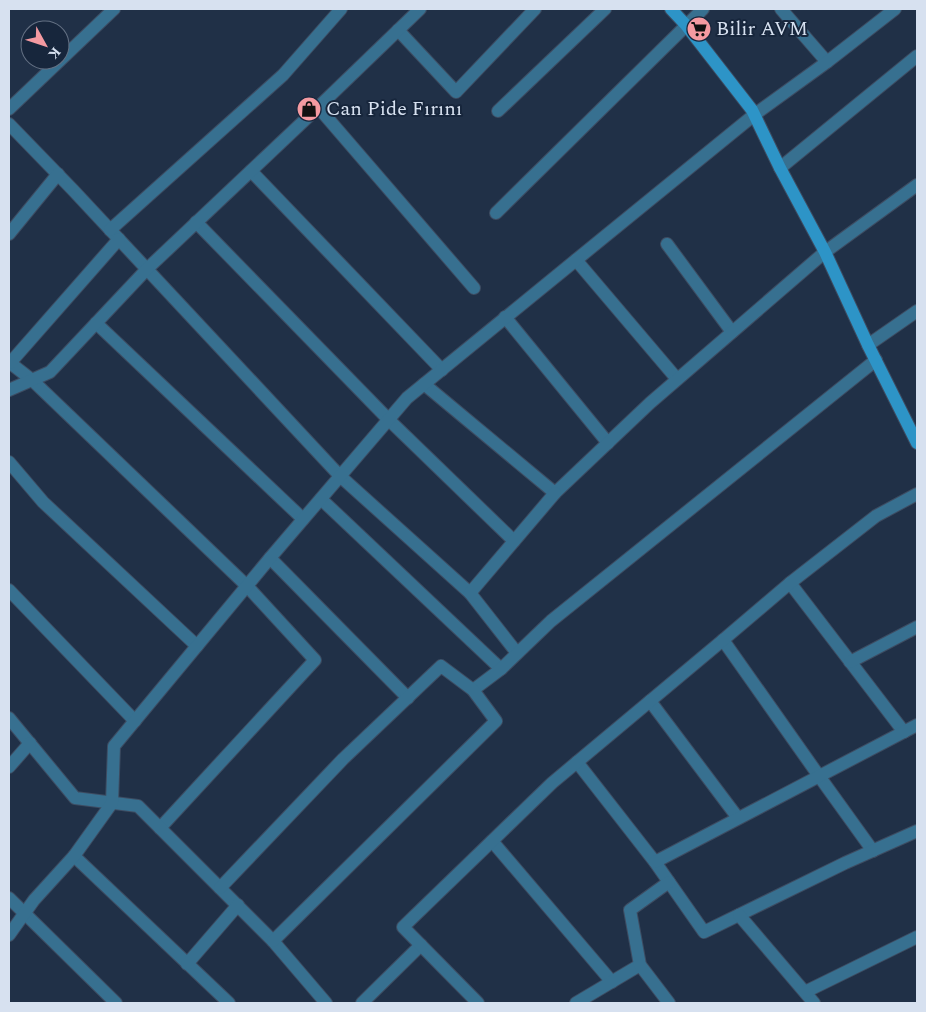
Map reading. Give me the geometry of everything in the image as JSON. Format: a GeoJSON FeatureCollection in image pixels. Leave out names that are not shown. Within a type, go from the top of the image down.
{"type":"FeatureCollection","features":[{"type":"Feature","properties":{"kind":"main road"},"geometry":{"type":"LineString","coordinates":[[671,9],[686,25],[752,110],[780,168],[825,252],[868,345],[917,443]]}},
{"type":"Feature","properties":{"kind":"street"},"geometry":{"type":"LineString","coordinates":[[9,109],[114,9]]}},
{"type":"Feature","properties":{"kind":"street"},"geometry":{"type":"LineString","coordinates":[[110,230],[283,75],[341,9]]}},
{"type":"Feature","properties":{"kind":"street"},"geometry":{"type":"LineString","coordinates":[[9,390],[50,372],[146,269],[318,108],[420,9]]}},
{"type":"Feature","properties":{"kind":"street"},"geometry":{"type":"LineString","coordinates":[[398,30],[456,92],[535,9]]}},
{"type":"Feature","properties":{"kind":"street"},"geometry":{"type":"LineString","coordinates":[[498,111],[604,9]]}},
{"type":"Feature","properties":{"kind":"street"},"geometry":{"type":"LineString","coordinates":[[496,214],[702,9]]}},
{"type":"Feature","properties":{"kind":"street"},"geometry":{"type":"LineString","coordinates":[[781,9],[827,62]]}},
{"type":"Feature","properties":{"kind":"street"},"geometry":{"type":"LineString","coordinates":[[9,935],[34,900],[74,856],[112,803],[114,746],[270,558],[407,398],[754,115],[827,62],[895,9]]}},
{"type":"Feature","properties":{"kind":"street"},"geometry":{"type":"LineString","coordinates":[[780,168],[917,56]]}},
{"type":"Feature","properties":{"kind":"street"},"geometry":{"type":"LineString","coordinates":[[318,108],[474,288]]}},
{"type":"Feature","properties":{"kind":"street"},"geometry":{"type":"LineString","coordinates":[[9,124],[340,476],[470,593],[517,653]]}},
{"type":"Feature","properties":{"kind":"street"},"geometry":{"type":"LineString","coordinates":[[251,171],[442,370]]}},
{"type":"Feature","properties":{"kind":"street"},"geometry":{"type":"LineString","coordinates":[[9,234],[58,174]]}},
{"type":"Feature","properties":{"kind":"street"},"geometry":{"type":"LineString","coordinates":[[470,593],[555,492],[650,403],[825,252],[917,185]]}},
{"type":"Feature","properties":{"kind":"street"},"geometry":{"type":"LineString","coordinates":[[196,222],[389,420],[514,541]]}},
{"type":"Feature","properties":{"kind":"street"},"geometry":{"type":"LineString","coordinates":[[119,239],[10,363],[32,380],[247,586],[315,660],[160,828]]}},
{"type":"Feature","properties":{"kind":"street"},"geometry":{"type":"LineString","coordinates":[[667,244],[732,332]]}},
{"type":"Feature","properties":{"kind":"street"},"geometry":{"type":"LineString","coordinates":[[576,260],[677,379]]}},
{"type":"Feature","properties":{"kind":"street"},"geometry":{"type":"LineString","coordinates":[[868,345],[917,311]]}},
{"type":"Feature","properties":{"kind":"street"},"geometry":{"type":"LineString","coordinates":[[505,317],[608,443]]}},
{"type":"Feature","properties":{"kind":"street"},"geometry":{"type":"LineString","coordinates":[[96,323],[303,519]]}},
{"type":"Feature","properties":{"kind":"street"},"geometry":{"type":"LineString","coordinates":[[473,690],[501,669],[551,621],[876,360]]}},
{"type":"Feature","properties":{"kind":"street"},"geometry":{"type":"LineString","coordinates":[[424,384],[555,492]]}},
{"type":"Feature","properties":{"kind":"street"},"geometry":{"type":"LineString","coordinates":[[9,462],[43,502],[197,646]]}},
{"type":"Feature","properties":{"kind":"street"},"geometry":{"type":"LineString","coordinates":[[478,1003],[403,926],[552,782],[790,583],[876,516],[917,494]]}},
{"type":"Feature","properties":{"kind":"street"},"geometry":{"type":"LineString","coordinates":[[321,499],[501,669]]}},
{"type":"Feature","properties":{"kind":"street"},"geometry":{"type":"LineString","coordinates":[[270,558],[408,698]]}},
{"type":"Feature","properties":{"kind":"street"},"geometry":{"type":"LineString","coordinates":[[790,583],[904,732]]}},
{"type":"Feature","properties":{"kind":"street"},"geometry":{"type":"LineString","coordinates":[[9,590],[134,721]]}},
{"type":"Feature","properties":{"kind":"street"},"geometry":{"type":"LineString","coordinates":[[850,662],[917,627]]}},
{"type":"Feature","properties":{"kind":"street"},"geometry":{"type":"LineString","coordinates":[[723,640],[873,851]]}},
{"type":"Feature","properties":{"kind":"street"},"geometry":{"type":"LineString","coordinates":[[220,888],[343,759],[441,666],[473,690],[496,721],[273,941]]}},
{"type":"Feature","properties":{"kind":"street"},"geometry":{"type":"LineString","coordinates":[[650,701],[738,818]]}},
{"type":"Feature","properties":{"kind":"street"},"geometry":{"type":"LineString","coordinates":[[9,718],[75,798],[138,806],[273,941],[326,1003]]}},
{"type":"Feature","properties":{"kind":"street"},"geometry":{"type":"LineString","coordinates":[[655,862],[917,725]]}},
{"type":"Feature","properties":{"kind":"street"},"geometry":{"type":"LineString","coordinates":[[9,767],[30,743]]}},
{"type":"Feature","properties":{"kind":"street"},"geometry":{"type":"LineString","coordinates":[[577,762],[655,862],[704,932],[917,831]]}},
{"type":"Feature","properties":{"kind":"street"},"geometry":{"type":"LineString","coordinates":[[492,840],[612,982]]}},
{"type":"Feature","properties":{"kind":"street"},"geometry":{"type":"LineString","coordinates":[[74,856],[229,1003]]}},
{"type":"Feature","properties":{"kind":"street"},"geometry":{"type":"LineString","coordinates":[[669,882],[630,910],[640,965],[669,1003]]}},
{"type":"Feature","properties":{"kind":"street"},"geometry":{"type":"LineString","coordinates":[[9,898],[116,1003]]}},
{"type":"Feature","properties":{"kind":"street"},"geometry":{"type":"LineString","coordinates":[[187,964],[238,905]]}},
{"type":"Feature","properties":{"kind":"street"},"geometry":{"type":"LineString","coordinates":[[739,915],[814,1003]]}},
{"type":"Feature","properties":{"kind":"street"},"geometry":{"type":"LineString","coordinates":[[805,992],[917,938]]}},
{"type":"Feature","properties":{"kind":"street"},"geometry":{"type":"LineString","coordinates":[[362,1003],[421,945]]}},
{"type":"Feature","properties":{"kind":"street"},"geometry":{"type":"LineString","coordinates":[[576,1003],[640,965]]}},
{"type":"Feature","properties":{"kind":"place","name":"Bilir AVM"},"geometry":{"type":"Point","coordinates":[699,29]}},
{"type":"Feature","properties":{"kind":"place","name":"Can Pide Fırını"},"geometry":{"type":"Point","coordinates":[309,109]}}]}
